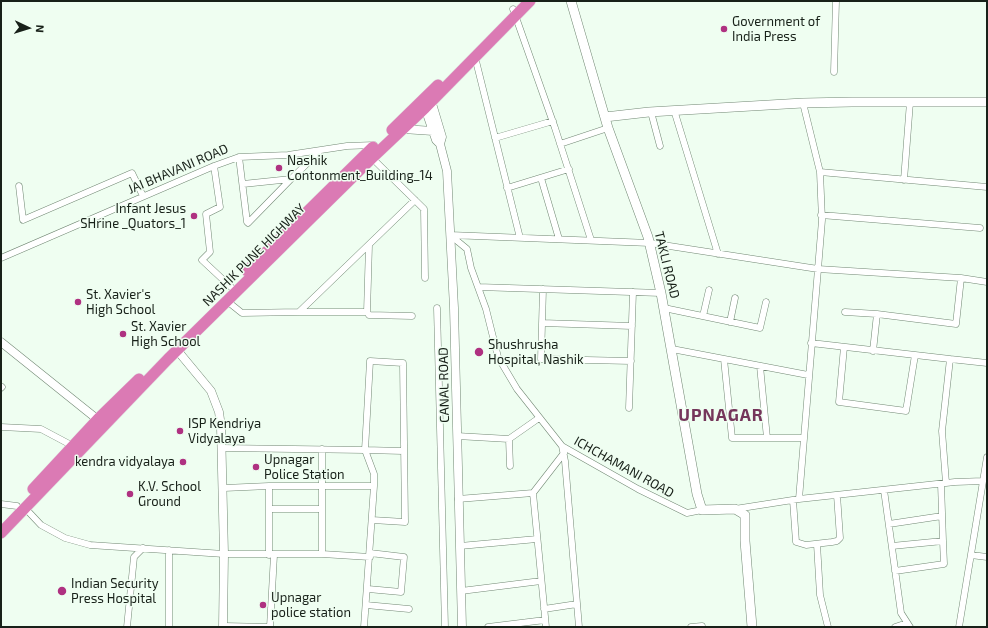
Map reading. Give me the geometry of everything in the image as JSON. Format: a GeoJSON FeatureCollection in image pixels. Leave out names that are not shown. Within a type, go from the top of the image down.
{"type":"FeatureCollection","features":[{"type":"Feature","properties":{"kind":"highway","name":"NASHIK PUNE HIGHWAY"},"geometry":{"type":"LineString","coordinates":[[1,523],[21,507],[231,287],[376,145],[475,57],[515,12],[522,1]]}},
{"type":"Feature","properties":{"kind":"highway","name":"NASHIK PUNE HIGHWAY"},"geometry":{"type":"LineString","coordinates":[[1,533],[73,446],[101,422],[228,301],[403,129],[427,101],[515,12],[530,1]]}},
{"type":"Feature","properties":{"kind":"main road","name":"TAKLI ROAD"},"geometry":{"type":"LineString","coordinates":[[571,1],[608,128],[650,243],[672,349],[697,494],[702,510]]}},
{"type":"Feature","properties":{"kind":"main road"},"geometry":{"type":"LineString","coordinates":[[605,117],[674,110],[803,103],[987,102]]}},
{"type":"Feature","properties":{"kind":"main road"},"geometry":{"type":"LineString","coordinates":[[702,510],[735,509],[745,515],[745,541],[752,627]]}},
{"type":"Feature","properties":{"kind":"street"},"geometry":{"type":"LineString","coordinates":[[834,72],[836,1]]}},
{"type":"Feature","properties":{"kind":"street"},"geometry":{"type":"LineString","coordinates":[[515,12],[553,121],[591,240]]}},
{"type":"Feature","properties":{"kind":"street"},"geometry":{"type":"LineString","coordinates":[[475,57],[520,238]]}},
{"type":"Feature","properties":{"kind":"street","name":"CANAL ROAD"},"geometry":{"type":"LineString","coordinates":[[427,101],[433,131],[436,140],[440,144],[447,171],[457,436],[462,627]]}},
{"type":"Feature","properties":{"kind":"street","name":"CANAL ROAD"},"geometry":{"type":"LineString","coordinates":[[427,101],[442,137],[440,144]]}},
{"type":"Feature","properties":{"kind":"street"},"geometry":{"type":"LineString","coordinates":[[904,180],[910,102]]}},
{"type":"Feature","properties":{"kind":"street"},"geometry":{"type":"LineString","coordinates":[[803,103],[820,172],[821,216],[804,438],[796,499],[796,542],[802,545],[838,541],[840,538],[837,495]]}},
{"type":"Feature","properties":{"kind":"street"},"geometry":{"type":"LineString","coordinates":[[674,110],[718,254]]}},
{"type":"Feature","properties":{"kind":"street"},"geometry":{"type":"LineString","coordinates":[[651,112],[660,146]]}},
{"type":"Feature","properties":{"kind":"street"},"geometry":{"type":"LineString","coordinates":[[495,138],[553,121]]}},
{"type":"Feature","properties":{"kind":"street"},"geometry":{"type":"LineString","coordinates":[[560,144],[608,128]]}},
{"type":"Feature","properties":{"kind":"street"},"geometry":{"type":"LineString","coordinates":[[403,129],[433,131]]}},
{"type":"Feature","properties":{"kind":"street","name":"JAI BHAVANI ROAD"},"geometry":{"type":"LineString","coordinates":[[1,258],[239,156],[288,155],[319,152],[347,146],[376,145]]}},
{"type":"Feature","properties":{"kind":"street"},"geometry":{"type":"LineString","coordinates":[[239,156],[247,222],[250,223],[291,179],[319,152]]}},
{"type":"Feature","properties":{"kind":"street"},"geometry":{"type":"LineString","coordinates":[[372,158],[424,210],[424,278]]}},
{"type":"Feature","properties":{"kind":"street"},"geometry":{"type":"LineString","coordinates":[[214,166],[220,207],[206,214],[210,252],[202,260],[231,287]]}},
{"type":"Feature","properties":{"kind":"street"},"geometry":{"type":"LineString","coordinates":[[507,188],[569,170]]}},
{"type":"Feature","properties":{"kind":"street"},"geometry":{"type":"LineString","coordinates":[[820,172],[987,187]]}},
{"type":"Feature","properties":{"kind":"street"},"geometry":{"type":"LineString","coordinates":[[19,186],[23,220],[132,173],[143,196]]}},
{"type":"Feature","properties":{"kind":"street"},"geometry":{"type":"LineString","coordinates":[[541,178],[559,239]]}},
{"type":"Feature","properties":{"kind":"street"},"geometry":{"type":"LineString","coordinates":[[243,184],[291,179]]}},
{"type":"Feature","properties":{"kind":"street"},"geometry":{"type":"LineString","coordinates":[[299,312],[415,200]]}},
{"type":"Feature","properties":{"kind":"street"},"geometry":{"type":"LineString","coordinates":[[821,216],[980,228]]}},
{"type":"Feature","properties":{"kind":"street"},"geometry":{"type":"LineString","coordinates":[[450,235],[650,243],[818,269],[961,278],[987,282]]}},
{"type":"Feature","properties":{"kind":"street","name":"ICHCHAMANI ROAD"},"geometry":{"type":"LineString","coordinates":[[450,235],[467,249],[471,268],[486,309],[498,357],[517,390],[562,446],[638,489],[687,513],[702,510]]}},
{"type":"Feature","properties":{"kind":"street"},"geometry":{"type":"LineString","coordinates":[[367,312],[369,245]]}},
{"type":"Feature","properties":{"kind":"street"},"geometry":{"type":"LineString","coordinates":[[846,312],[877,314],[956,324],[961,278]]}},
{"type":"Feature","properties":{"kind":"street"},"geometry":{"type":"LineString","coordinates":[[478,287],[661,293]]}},
{"type":"Feature","properties":{"kind":"street"},"geometry":{"type":"LineString","coordinates":[[543,289],[541,359],[631,361]]}},
{"type":"Feature","properties":{"kind":"street"},"geometry":{"type":"LineString","coordinates":[[703,316],[709,290]]}},
{"type":"Feature","properties":{"kind":"street"},"geometry":{"type":"LineString","coordinates":[[629,408],[633,292]]}},
{"type":"Feature","properties":{"kind":"street"},"geometry":{"type":"LineString","coordinates":[[730,322],[735,298]]}},
{"type":"Feature","properties":{"kind":"street"},"geometry":{"type":"LineString","coordinates":[[228,301],[242,313],[367,312],[369,315],[412,316]]}},
{"type":"Feature","properties":{"kind":"street"},"geometry":{"type":"LineString","coordinates":[[664,308],[760,328],[766,302]]}},
{"type":"Feature","properties":{"kind":"street"},"geometry":{"type":"LineString","coordinates":[[437,308],[445,627]]}},
{"type":"Feature","properties":{"kind":"street"},"geometry":{"type":"LineString","coordinates":[[873,350],[877,314]]}},
{"type":"Feature","properties":{"kind":"street"},"geometry":{"type":"LineString","coordinates":[[542,323],[632,326]]}},
{"type":"Feature","properties":{"kind":"street"},"geometry":{"type":"LineString","coordinates":[[1,342],[101,422]]}},
{"type":"Feature","properties":{"kind":"street"},"geometry":{"type":"LineString","coordinates":[[811,343],[987,363]]}},
{"type":"Feature","properties":{"kind":"street"},"geometry":{"type":"LineString","coordinates":[[844,347],[839,402],[906,411],[915,355]]}},
{"type":"Feature","properties":{"kind":"street"},"geometry":{"type":"LineString","coordinates":[[672,349],[808,375]]}},
{"type":"Feature","properties":{"kind":"street"},"geometry":{"type":"LineString","coordinates":[[177,350],[211,391],[219,412],[224,488],[224,626],[270,627],[271,555],[269,486]]}},
{"type":"Feature","properties":{"kind":"street"},"geometry":{"type":"LineString","coordinates":[[724,359],[732,438],[804,438]]}},
{"type":"Feature","properties":{"kind":"street"},"geometry":{"type":"LineString","coordinates":[[895,571],[944,564],[942,516],[942,431],[950,360]]}},
{"type":"Feature","properties":{"kind":"street"},"geometry":{"type":"LineString","coordinates":[[364,627],[368,589],[372,520],[374,486],[374,474],[365,450],[370,361],[403,363],[405,522],[372,520]]}},
{"type":"Feature","properties":{"kind":"street"},"geometry":{"type":"LineString","coordinates":[[760,366],[767,438]]}},
{"type":"Feature","properties":{"kind":"street"},"geometry":{"type":"LineString","coordinates":[[457,436],[509,439],[539,418]]}},
{"type":"Feature","properties":{"kind":"street"},"geometry":{"type":"LineString","coordinates":[[1,428],[41,429],[73,446]]}},
{"type":"Feature","properties":{"kind":"street"},"geometry":{"type":"LineString","coordinates":[[509,439],[510,466]]}},
{"type":"Feature","properties":{"kind":"street"},"geometry":{"type":"LineString","coordinates":[[562,446],[564,453],[579,627]]}},
{"type":"Feature","properties":{"kind":"street"},"geometry":{"type":"LineString","coordinates":[[222,448],[403,451]]}},
{"type":"Feature","properties":{"kind":"street"},"geometry":{"type":"LineString","coordinates":[[322,449],[322,554]]}},
{"type":"Feature","properties":{"kind":"street"},"geometry":{"type":"LineString","coordinates":[[488,627],[545,624],[533,492],[564,453]]}},
{"type":"Feature","properties":{"kind":"street"},"geometry":{"type":"LineString","coordinates":[[959,627],[987,457]]}},
{"type":"Feature","properties":{"kind":"street"},"geometry":{"type":"LineString","coordinates":[[735,509],[796,499],[943,483],[983,481]]}},
{"type":"Feature","properties":{"kind":"street"},"geometry":{"type":"LineString","coordinates":[[224,488],[269,486],[374,486]]}},
{"type":"Feature","properties":{"kind":"street"},"geometry":{"type":"LineString","coordinates":[[884,490],[901,613],[908,625],[895,627]]}},
{"type":"Feature","properties":{"kind":"street"},"geometry":{"type":"LineString","coordinates":[[458,499],[533,492]]}},
{"type":"Feature","properties":{"kind":"street"},"geometry":{"type":"LineString","coordinates":[[1,504],[21,507],[41,525],[65,538],[90,545],[224,554],[322,554],[404,557],[401,592],[368,589]]}},
{"type":"Feature","properties":{"kind":"street"},"geometry":{"type":"LineString","coordinates":[[269,509],[321,509]]}},
{"type":"Feature","properties":{"kind":"street"},"geometry":{"type":"LineString","coordinates":[[889,524],[942,516]]}},
{"type":"Feature","properties":{"kind":"street"},"geometry":{"type":"LineString","coordinates":[[460,546],[537,539]]}},
{"type":"Feature","properties":{"kind":"street"},"geometry":{"type":"LineString","coordinates":[[892,546],[943,541]]}},
{"type":"Feature","properties":{"kind":"street"},"geometry":{"type":"LineString","coordinates":[[817,544],[820,595],[828,627]]}},
{"type":"Feature","properties":{"kind":"street"},"geometry":{"type":"LineString","coordinates":[[127,627],[134,557],[143,548]]}},
{"type":"Feature","properties":{"kind":"street"},"geometry":{"type":"LineString","coordinates":[[169,550],[169,627]]}},
{"type":"Feature","properties":{"kind":"street"},"geometry":{"type":"LineString","coordinates":[[971,555],[987,558]]}},
{"type":"Feature","properties":{"kind":"street"},"geometry":{"type":"LineString","coordinates":[[461,591],[541,581]]}},
{"type":"Feature","properties":{"kind":"street"},"geometry":{"type":"LineString","coordinates":[[544,609],[577,604]]}},
{"type":"Feature","properties":{"kind":"street"},"geometry":{"type":"LineString","coordinates":[[366,605],[409,609]]}},
{"type":"Feature","properties":{"kind":"street"},"geometry":{"type":"LineString","coordinates":[[691,627],[702,626]]}},
{"type":"Feature","properties":{"kind":"place","name":"Government of India Press"},"geometry":{"type":"Point","coordinates":[724,29]}},
{"type":"Feature","properties":{"kind":"place","name":"Nashik Contonment_Building_14"},"geometry":{"type":"Point","coordinates":[279,168]}},
{"type":"Feature","properties":{"kind":"place","name":"Infant Jesus SHrine _Quators_1"},"geometry":{"type":"Point","coordinates":[194,216]}},
{"type":"Feature","properties":{"kind":"place","name":"St. Xavier's High School"},"geometry":{"type":"Point","coordinates":[78,302]}},
{"type":"Feature","properties":{"kind":"place","name":"St. Xavier High School"},"geometry":{"type":"Point","coordinates":[123,334]}},
{"type":"Feature","properties":{"kind":"place","name":"Shushrusha Hospital, Nashik"},"geometry":{"type":"Point","coordinates":[479,352]}},
{"type":"Feature","properties":{"kind":"place","name":"ISP Kendriya Vidyalaya"},"geometry":{"type":"Point","coordinates":[180,431]}},
{"type":"Feature","properties":{"kind":"place","name":"kendra vidyalaya"},"geometry":{"type":"Point","coordinates":[183,462]}},
{"type":"Feature","properties":{"kind":"place","name":"Upnagar Police Station"},"geometry":{"type":"Point","coordinates":[256,467]}},
{"type":"Feature","properties":{"kind":"place","name":"K.V. School Ground"},"geometry":{"type":"Point","coordinates":[130,494]}},
{"type":"Feature","properties":{"kind":"place","name":"Indian Security Press Hospital"},"geometry":{"type":"Point","coordinates":[62,591]}},
{"type":"Feature","properties":{"kind":"place","name":"Upnagar police station"},"geometry":{"type":"Point","coordinates":[263,605]}},
{"type":"Feature","properties":{"kind":"district","name":"UPNAGAR"},"geometry":{"type":"Point","coordinates":[721,415]}}]}
